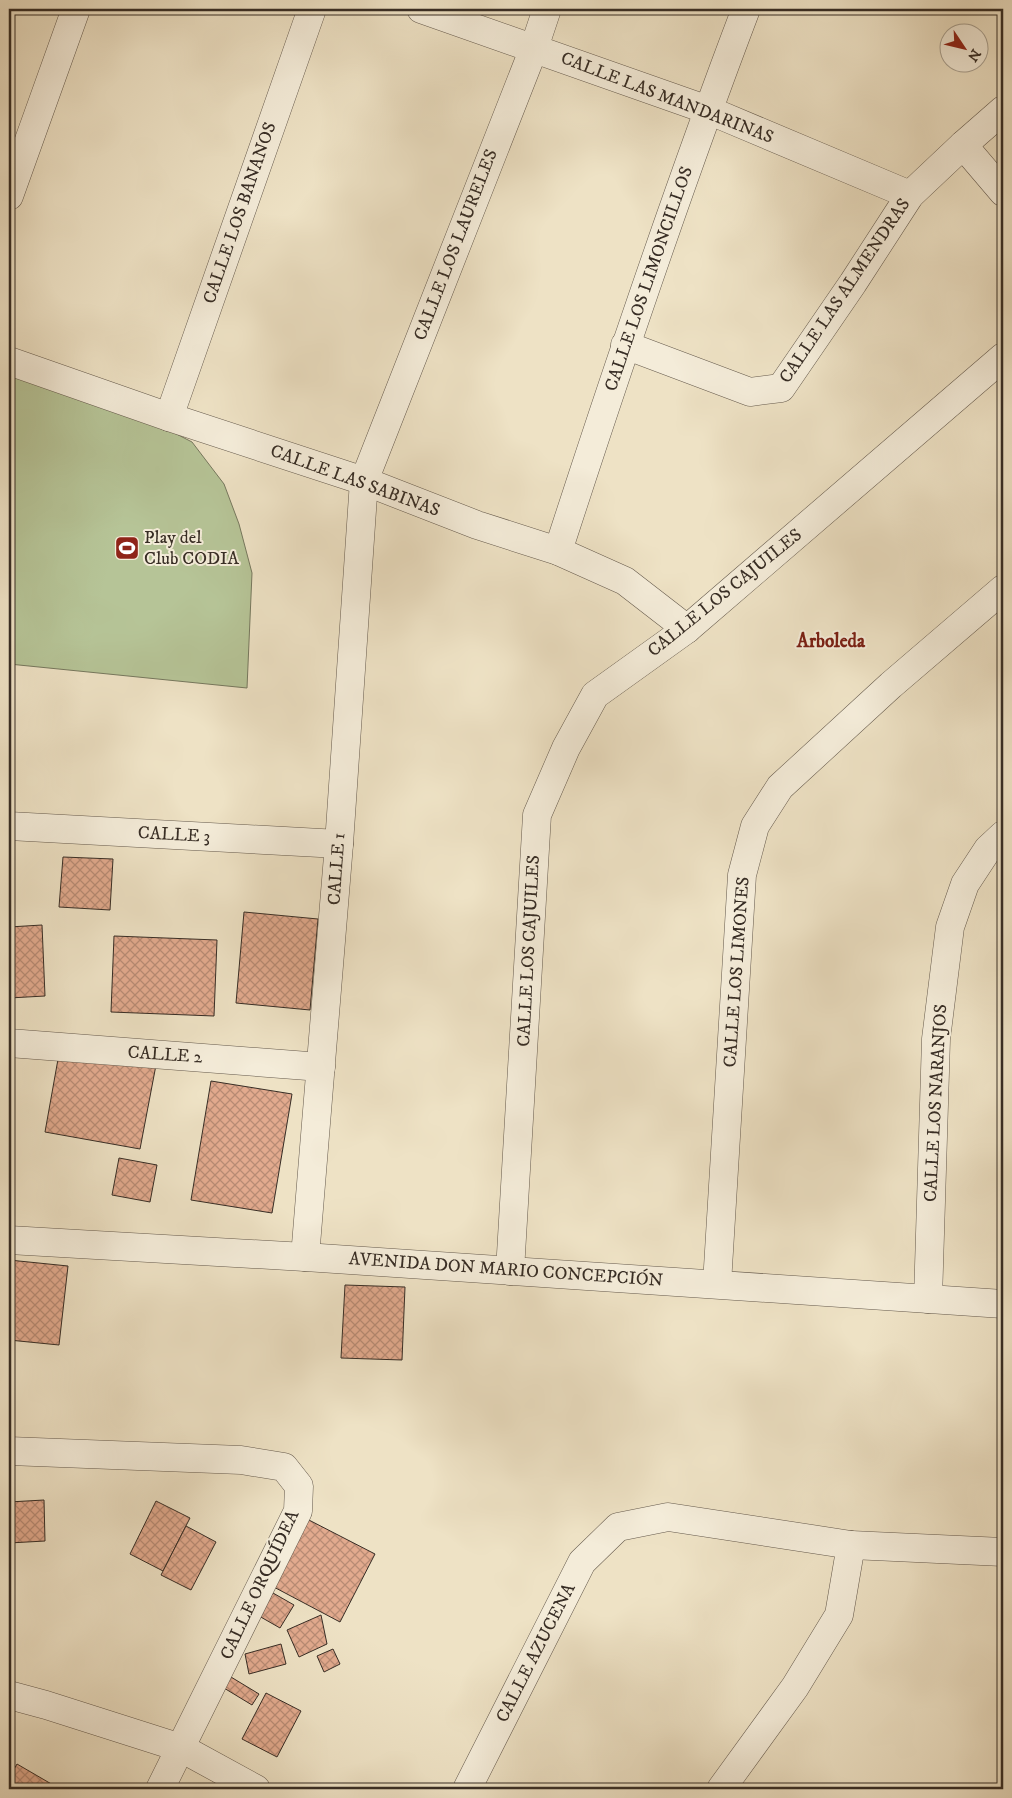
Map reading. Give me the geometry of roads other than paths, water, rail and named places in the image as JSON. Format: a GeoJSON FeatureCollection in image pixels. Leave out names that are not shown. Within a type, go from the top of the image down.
{"type":"FeatureCollection","features":[{"type":"Feature","properties":{"kind":"street"},"geometry":{"type":"LineString","coordinates":[[9,196],[76,9]]}},
{"type":"Feature","properties":{"kind":"street","name":"CALLE LOS BANANOS"},"geometry":{"type":"LineString","coordinates":[[169,417],[312,9]]}},
{"type":"Feature","properties":{"kind":"street","name":"CALLE LAS MANDARINAS"},"geometry":{"type":"LineString","coordinates":[[421,9],[708,110],[910,195]]}},
{"type":"Feature","properties":{"kind":"street","name":"CALLE LOS LAURELES"},"geometry":{"type":"LineString","coordinates":[[364,481],[534,48],[547,9]]}},
{"type":"Feature","properties":{"kind":"street","name":"CALLE LOS LIMONCILLOS"},"geometry":{"type":"LineString","coordinates":[[558,551],[625,345],[708,110],[746,9]]}},
{"type":"Feature","properties":{"kind":"street","name":"CALLE LAS ALMENDRAS"},"geometry":{"type":"LineString","coordinates":[[625,345],[750,392],[781,388],[854,283],[910,195],[1003,110]]}},
{"type":"Feature","properties":{"kind":"street"},"geometry":{"type":"LineString","coordinates":[[963,145],[1003,192]]}},
{"type":"Feature","properties":{"kind":"street","name":"CALLE LOS CAJUILES"},"geometry":{"type":"LineString","coordinates":[[510,1270],[537,815],[566,748],[595,695],[687,629],[1003,357]]}},
{"type":"Feature","properties":{"kind":"street","name":"CALLE LAS SABINAS"},"geometry":{"type":"LineString","coordinates":[[9,361],[169,417],[364,481],[477,525],[558,551],[625,581],[687,629]]}},
{"type":"Feature","properties":{"kind":"street","name":"CALLE 1"},"geometry":{"type":"LineString","coordinates":[[306,1257],[339,844],[364,481]]}},
{"type":"Feature","properties":{"kind":"street","name":"CALLE LOS LIMONES"},"geometry":{"type":"LineString","coordinates":[[717,1284],[742,875],[755,826],[780,787],[891,685],[1003,590]]}},
{"type":"Feature","properties":{"kind":"street","name":"CALLE 3"},"geometry":{"type":"LineString","coordinates":[[9,826],[339,844]]}},
{"type":"Feature","properties":{"kind":"street","name":"CALLE LOS NARANJOS"},"geometry":{"type":"LineString","coordinates":[[928,1299],[936,1039],[950,927],[965,884],[988,849],[1003,835]]}},
{"type":"Feature","properties":{"kind":"street","name":"CALLE 2"},"geometry":{"type":"LineString","coordinates":[[9,1043],[321,1067]]}},
{"type":"Feature","properties":{"kind":"street","name":"AVENIDA DON MARIO CONCEPCIÓN"},"geometry":{"type":"LineString","coordinates":[[9,1240],[510,1270],[1003,1304]]}},
{"type":"Feature","properties":{"kind":"street","name":"CALLE ORQUÍDEA"},"geometry":{"type":"LineString","coordinates":[[9,1451],[241,1460],[284,1467],[299,1486],[298,1511],[160,1789]]}},
{"type":"Feature","properties":{"kind":"street","name":"CALLE AZUCENA"},"geometry":{"type":"LineString","coordinates":[[467,1789],[582,1562],[618,1527],[668,1517],[851,1545]]}},
{"type":"Feature","properties":{"kind":"street"},"geometry":{"type":"LineString","coordinates":[[721,1789],[795,1687],[840,1616],[851,1545],[1003,1552]]}},
{"type":"Feature","properties":{"kind":"street"},"geometry":{"type":"LineString","coordinates":[[9,1695],[181,1748],[256,1789]]}},
{"type":"Feature","properties":{"kind":"place","name":"Play del Club CODIA"},"geometry":{"type":"Point","coordinates":[127,548]}},
{"type":"Feature","properties":{"kind":"district","name":"Arboleda"},"geometry":{"type":"Point","coordinates":[831,641]}}]}
